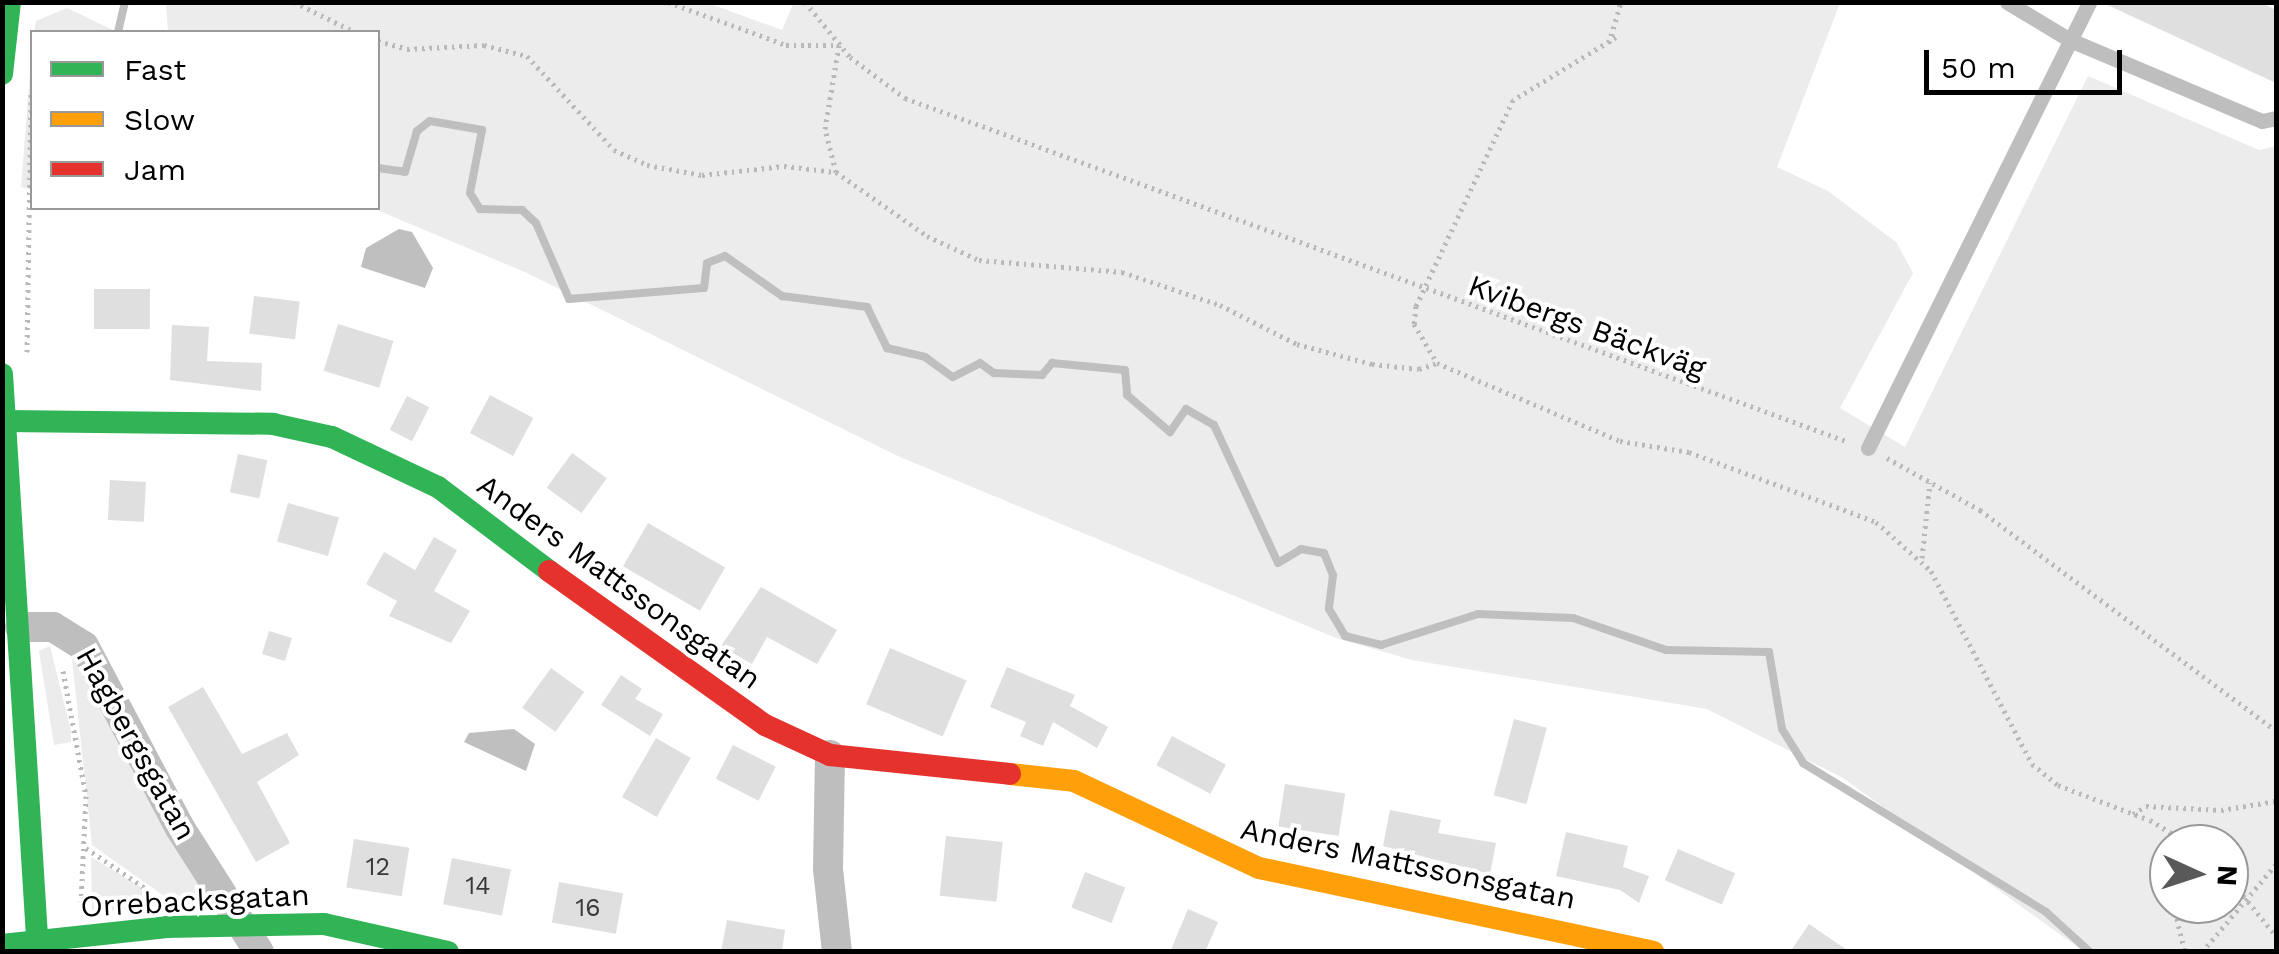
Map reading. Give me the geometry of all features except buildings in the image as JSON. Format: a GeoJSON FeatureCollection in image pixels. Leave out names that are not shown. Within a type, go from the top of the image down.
{"type":"FeatureCollection","features":[{"type":"Feature","properties":{"kind":"street"},"geometry":{"type":"LineString","coordinates":[[2,74],[10,2]]}},
{"type":"Feature","properties":{"kind":"street"},"geometry":{"type":"LineString","coordinates":[[2,374],[38,947]]}},
{"type":"Feature","properties":{"kind":"street","name":"Anders Mattssonsgatan"},"geometry":{"type":"LineString","coordinates":[[5,421],[272,424],[332,436],[438,487],[662,656],[765,724],[830,755],[1074,781],[1254,866],[1653,952]]}},
{"type":"Feature","properties":{"kind":"street","name":"Hagbergsgatan"},"geometry":{"type":"LineString","coordinates":[[20,627],[52,627],[73,635],[98,666],[180,828],[259,952]]}},
{"type":"Feature","properties":{"kind":"street"},"geometry":{"type":"LineString","coordinates":[[830,755],[828,869],[837,952]]}},
{"type":"Feature","properties":{"kind":"street","name":"Orrebacksgatan"},"geometry":{"type":"LineString","coordinates":[[2,945],[38,947],[79,937],[244,924],[324,924],[448,952]]}},
{"type":"Feature","properties":{"kind":"lane"},"geometry":{"type":"LineString","coordinates":[[2007,2],[2070,40],[2262,121],[2276,118]]}},
{"type":"Feature","properties":{"kind":"lane"},"geometry":{"type":"LineString","coordinates":[[1868,448],[2089,2]]}},
{"type":"Feature","properties":{"kind":"path"},"geometry":{"type":"LineString","coordinates":[[294,2],[351,30]]}},
{"type":"Feature","properties":{"kind":"path"},"geometry":{"type":"LineString","coordinates":[[668,2],[786,45],[839,46],[825,129],[836,172]]}},
{"type":"Feature","properties":{"kind":"path","name":"Kvibergs Bäckväg"},"geometry":{"type":"LineString","coordinates":[[805,2],[839,46],[905,98],[1422,292],[1868,448],[1930,482],[2276,732]]}},
{"type":"Feature","properties":{"kind":"path"},"geometry":{"type":"LineString","coordinates":[[1608,44],[1621,2]]}},
{"type":"Feature","properties":{"kind":"path"},"geometry":{"type":"LineString","coordinates":[[1616,37],[1512,100],[1422,292],[1414,324],[1437,363],[1620,441],[1689,452],[1876,522],[1922,558],[2032,764],[2058,785],[2151,824]]}},
{"type":"Feature","properties":{"kind":"path"},"geometry":{"type":"LineString","coordinates":[[380,42],[406,48],[484,45],[527,56],[614,150],[648,166],[702,175],[784,166],[836,172],[927,236],[979,260],[1122,272],[1220,305],[1297,344],[1372,364],[1419,369],[1437,363]]}},
{"type":"Feature","properties":{"kind":"path"},"geometry":{"type":"LineString","coordinates":[[28,365],[30,210]]}},
{"type":"Feature","properties":{"kind":"path"},"geometry":{"type":"LineString","coordinates":[[1922,558],[1930,482]]}},
{"type":"Feature","properties":{"kind":"path"},"geometry":{"type":"LineString","coordinates":[[52,627],[76,726],[86,848],[79,937]]}},
{"type":"Feature","properties":{"kind":"path"},"geometry":{"type":"LineString","coordinates":[[2132,814],[2146,806],[2221,810],[2276,800]]}},
{"type":"Feature","properties":{"kind":"path"},"geometry":{"type":"LineString","coordinates":[[86,848],[162,899]]}},
{"type":"Feature","properties":{"kind":"path"},"geometry":{"type":"LineString","coordinates":[[2249,892],[2276,864]]}},
{"type":"Feature","properties":{"kind":"path"},"geometry":{"type":"LineString","coordinates":[[2249,901],[2276,936]]}},
{"type":"Feature","properties":{"kind":"path"},"geometry":{"type":"LineString","coordinates":[[2179,924],[2185,952]]}},
{"type":"Feature","properties":{"kind":"path"},"geometry":{"type":"LineString","coordinates":[[2202,952],[2224,924]]}},
{"type":"Feature","properties":{"kind":"shaded area"},"geometry":{"type":"Polygon","coordinates":[[[705,2],[782,30],[794,2],[1840,3],[1777,167],[1828,191],[1896,242],[1913,273],[1840,408],[1905,447],[2088,76],[2259,150],[2276,146],[2276,951],[2083,951],[1843,778],[1707,709],[1412,660],[1336,638],[900,457],[525,272],[377,210],[380,210],[380,30],[168,30],[166,3],[705,2]]]}},
{"type":"Feature","properties":{"kind":"shaded area"},"geometry":{"type":"Polygon","coordinates":[[[67,8],[113,30],[34,30],[36,21],[67,8]]]}},
{"type":"Feature","properties":{"kind":"shaded area"},"geometry":{"type":"Polygon","coordinates":[[[30,72],[30,189],[21,187],[30,72]]]}},
{"type":"Feature","properties":{"kind":"shaded area"},"geometry":{"type":"Polygon","coordinates":[[[399,229],[412,232],[433,268],[425,288],[361,267],[366,248],[399,229]]]}},
{"type":"Feature","properties":{"kind":"shaded area"},"geometry":{"type":"Polygon","coordinates":[[[50,646],[71,731],[71,742],[54,745],[39,651],[50,646]]]}},
{"type":"Feature","properties":{"kind":"shaded area"},"geometry":{"type":"Polygon","coordinates":[[[71,650],[206,887],[198,904],[178,906],[92,845],[71,650]]]}},
{"type":"Feature","properties":{"kind":"shaded area"},"geometry":{"type":"Polygon","coordinates":[[[514,729],[535,744],[526,771],[464,742],[469,733],[514,729]]]}},
{"type":"Feature","properties":{"kind":"shaded area"},"geometry":{"type":"Polygon","coordinates":[[[91,857],[138,885],[168,906],[92,913],[91,857]]]}},
{"type":"Feature","properties":{"kind":"waterway"},"geometry":{"type":"LineString","coordinates":[[118,30],[125,2]]}},
{"type":"Feature","properties":{"kind":"waterway"},"geometry":{"type":"LineString","coordinates":[[380,168],[405,172],[417,131],[430,121],[482,130],[470,193],[480,209],[522,210],[536,223],[569,299],[704,288],[707,263],[725,256],[782,296],[867,307],[887,348],[925,357],[953,377],[980,363],[994,373],[1042,375],[1052,363],[1125,370],[1127,395],[1170,432],[1186,409],[1214,425],[1278,563],[1301,549],[1324,553],[1333,575],[1329,609],[1345,636],[1381,645],[1478,614],[1573,618],[1666,650],[1769,652],[1782,729],[1803,763],[2046,912],[2090,952]]}},
{"type":"Feature","properties":{"kind":"traffic: fast"},"geometry":{"type":"LineString","coordinates":[[2,74],[10,2]]}},
{"type":"Feature","properties":{"kind":"traffic: fast"},"geometry":{"type":"LineString","coordinates":[[2,374],[38,952]]}},
{"type":"Feature","properties":{"kind":"traffic: fast"},"geometry":{"type":"LineString","coordinates":[[5,421],[273,424],[332,437],[438,487],[549,571]]}},
{"type":"Feature","properties":{"kind":"traffic: fast"},"geometry":{"type":"LineString","coordinates":[[2,945],[167,927],[324,924],[448,952]]}},
{"type":"Feature","properties":{"kind":"traffic: slow"},"geometry":{"type":"LineString","coordinates":[[1010,774],[1074,781],[1259,868],[1653,952]]}},
{"type":"Feature","properties":{"kind":"traffic: jam"},"geometry":{"type":"LineString","coordinates":[[549,571],[765,725],[830,755],[1010,774]]}}]}
